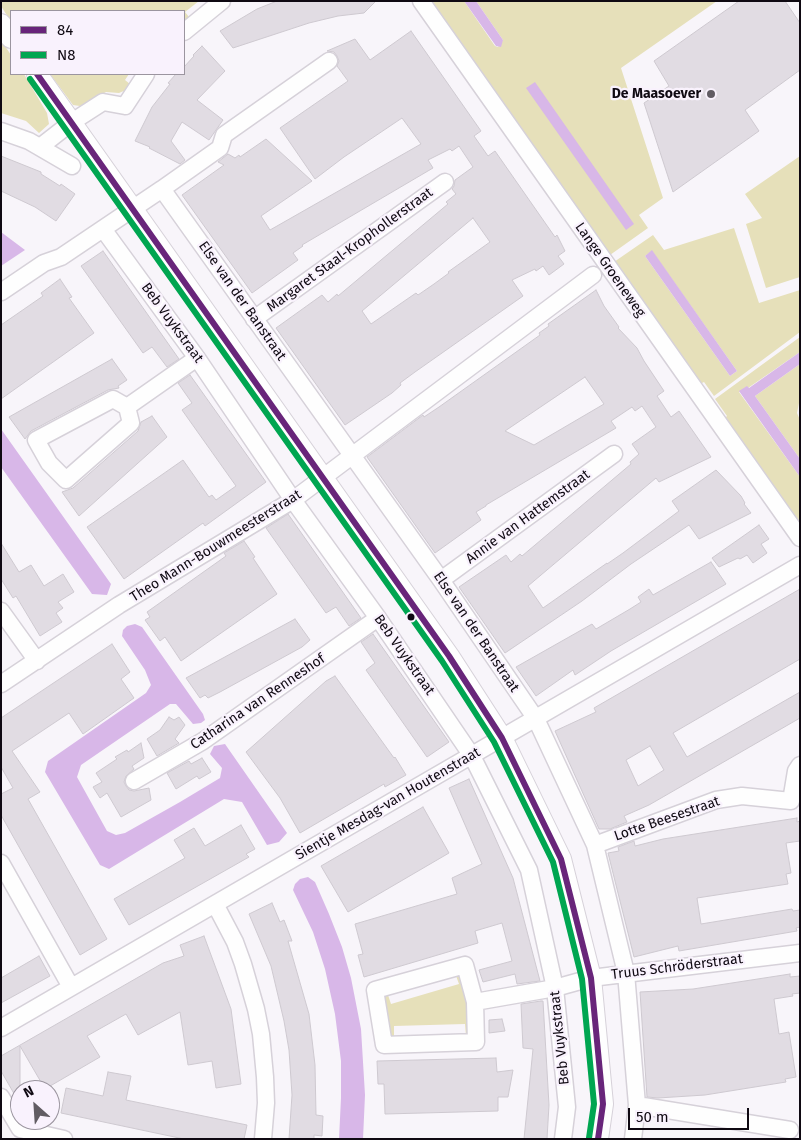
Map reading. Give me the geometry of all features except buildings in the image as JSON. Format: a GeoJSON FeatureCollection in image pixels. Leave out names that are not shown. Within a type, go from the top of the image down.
{"type":"FeatureCollection","features":[{"type":"Feature","properties":{"kind":"street"},"geometry":{"type":"LineString","coordinates":[[185,31],[222,1]]}},
{"type":"Feature","properties":{"kind":"street","name":"Lange Groeneweg"},"geometry":{"type":"LineString","coordinates":[[421,1],[800,538]]}},
{"type":"Feature","properties":{"kind":"street"},"geometry":{"type":"LineString","coordinates":[[1,292],[44,263],[61,257],[162,189],[220,148],[224,135],[329,62]]}},
{"type":"Feature","properties":{"kind":"street"},"geometry":{"type":"LineString","coordinates":[[38,75],[449,656],[502,738],[562,859],[591,978],[603,1104],[598,1139]]}},
{"type":"Feature","properties":{"kind":"street"},"geometry":{"type":"LineString","coordinates":[[40,147],[72,122],[103,102],[125,106],[145,75]]}},
{"type":"Feature","properties":{"kind":"street"},"geometry":{"type":"LineString","coordinates":[[1,131],[29,141],[72,166]]}},
{"type":"Feature","properties":{"kind":"street","name":"Margaret Staal-Krophollerstraat"},"geometry":{"type":"LineString","coordinates":[[254,319],[445,182]]}},
{"type":"Feature","properties":{"kind":"street","name":"Else van der Banstraat"},"geometry":{"type":"LineString","coordinates":[[162,189],[441,580],[536,719],[595,845],[626,973],[637,1105],[633,1139]]}},
{"type":"Feature","properties":{"kind":"street","name":"Beb Vuykstraat"},"geometry":{"type":"LineString","coordinates":[[103,229],[197,358],[292,500],[378,618],[472,756],[529,870],[555,988],[567,1107],[563,1139]]}},
{"type":"Feature","properties":{"kind":"street","name":"Theo Mann-Bouwmeesterstraat"},"geometry":{"type":"LineString","coordinates":[[1,684],[119,606],[292,500],[593,275]]}},
{"type":"Feature","properties":{"kind":"street"},"geometry":{"type":"LineString","coordinates":[[127,407],[197,358]]}},
{"type":"Feature","properties":{"kind":"street"},"geometry":{"type":"LineString","coordinates":[[112,399],[127,407],[130,423],[66,480],[49,463],[36,440],[112,399]]}},
{"type":"Feature","properties":{"kind":"street","name":"Annie van Hattemstraat"},"geometry":{"type":"LineString","coordinates":[[441,580],[614,454]]}},
{"type":"Feature","properties":{"kind":"street","name":"Sientje Mesdag-van Houtenstraat"},"geometry":{"type":"LineString","coordinates":[[1,1028],[800,565]]}},
{"type":"Feature","properties":{"kind":"street"},"geometry":{"type":"LineString","coordinates":[[1,611],[37,661]]}},
{"type":"Feature","properties":{"kind":"street","name":"Catharina van Renneshof"},"geometry":{"type":"LineString","coordinates":[[134,781],[204,741],[378,618]]}},
{"type":"Feature","properties":{"kind":"street","name":"Lotte Beesestraat"},"geometry":{"type":"LineString","coordinates":[[595,845],[716,800],[742,796],[791,801],[796,771],[800,765]]}},
{"type":"Feature","properties":{"kind":"street"},"geometry":{"type":"LineString","coordinates":[[1,864],[71,987]]}},
{"type":"Feature","properties":{"kind":"street"},"geometry":{"type":"LineString","coordinates":[[215,904],[244,964],[256,1009],[266,1077],[263,1139]]}},
{"type":"Feature","properties":{"kind":"street","name":"Truus Schröderstraat"},"geometry":{"type":"LineString","coordinates":[[475,1002],[555,988],[591,978],[800,953]]}},
{"type":"Feature","properties":{"kind":"street"},"geometry":{"type":"LineString","coordinates":[[465,965],[475,1002],[476,1042],[384,1045],[375,990],[465,965]]}},
{"type":"Feature","properties":{"kind":"street"},"geometry":{"type":"LineString","coordinates":[[1,1097],[20,1129],[64,1139]]}},
{"type":"Feature","properties":{"kind":"street"},"geometry":{"type":"LineString","coordinates":[[637,1105],[790,1130]]}},
{"type":"Feature","properties":{"kind":"shaded area"},"geometry":{"type":"Polygon","coordinates":[[[1,1],[199,1],[185,12],[185,10],[10,10],[10,20],[1,6],[1,1]]]}},
{"type":"Feature","properties":{"kind":"shaded area"},"geometry":{"type":"Polygon","coordinates":[[[431,1],[464,1],[495,46],[498,47],[503,40],[476,1],[717,1],[621,68],[663,198],[639,215],[648,228],[610,255],[431,1]]]}},
{"type":"Feature","properties":{"kind":"shaded area"},"geometry":{"type":"Polygon","coordinates":[[[464,1],[476,1],[503,40],[501,47],[496,46],[464,1]]]}},
{"type":"Feature","properties":{"kind":"shaded area"},"geometry":{"type":"Polygon","coordinates":[[[185,12],[189,17],[185,21],[185,12]]]}},
{"type":"Feature","properties":{"kind":"shaded area"},"geometry":{"type":"Polygon","coordinates":[[[1,40],[10,54],[10,75],[25,75],[47,113],[49,124],[39,133],[26,121],[1,113],[1,40]]]}},
{"type":"Feature","properties":{"kind":"shaded area"},"geometry":{"type":"Polygon","coordinates":[[[51,75],[128,75],[125,80],[130,84],[126,90],[119,93],[106,92],[80,106],[73,105],[51,75]]]}},
{"type":"Feature","properties":{"kind":"shaded area"},"geometry":{"type":"Polygon","coordinates":[[[535,82],[634,224],[626,230],[526,88],[535,82]]]}},
{"type":"Feature","properties":{"kind":"shaded area"},"geometry":{"type":"Polygon","coordinates":[[[800,156],[800,277],[766,288],[746,224],[762,218],[745,194],[800,156]]]}},
{"type":"Feature","properties":{"kind":"shaded area"},"geometry":{"type":"Polygon","coordinates":[[[734,228],[759,303],[800,290],[800,332],[714,396],[704,382],[700,384],[614,262],[653,235],[664,250],[734,228]],[[652,251],[645,256],[730,376],[737,371],[652,251]]]}},
{"type":"Feature","properties":{"kind":"shaded area"},"geometry":{"type":"Polygon","coordinates":[[[1,232],[25,250],[1,266],[1,232]]]}},
{"type":"Feature","properties":{"kind":"shaded area"},"geometry":{"type":"Polygon","coordinates":[[[652,250],[737,371],[730,376],[645,256],[652,250]]]}},
{"type":"Feature","properties":{"kind":"shaded area"},"geometry":{"type":"Polygon","coordinates":[[[800,337],[800,352],[748,388],[739,392],[800,477],[800,525],[725,418],[727,416],[715,399],[800,337]]]}},
{"type":"Feature","properties":{"kind":"shaded area"},"geometry":{"type":"Polygon","coordinates":[[[800,352],[800,364],[755,396],[800,459],[800,477],[739,391],[747,386],[749,388],[800,352]]]}},
{"type":"Feature","properties":{"kind":"shaded area"},"geometry":{"type":"Polygon","coordinates":[[[800,364],[800,398],[797,413],[800,420],[800,459],[755,396],[800,364]]]}},
{"type":"Feature","properties":{"kind":"shaded area"},"geometry":{"type":"Polygon","coordinates":[[[1,429],[111,584],[107,595],[92,594],[1,467],[1,429]]]}},
{"type":"Feature","properties":{"kind":"shaded area"},"geometry":{"type":"Polygon","coordinates":[[[135,624],[142,627],[203,714],[205,720],[201,723],[193,724],[176,704],[170,704],[81,765],[77,777],[107,831],[116,835],[125,833],[220,778],[222,768],[210,754],[214,746],[225,744],[287,833],[279,842],[267,845],[242,802],[224,799],[109,869],[100,865],[45,772],[48,761],[146,693],[151,685],[145,670],[122,636],[123,630],[127,626],[135,624]]]}},
{"type":"Feature","properties":{"kind":"shaded area"},"geometry":{"type":"Polygon","coordinates":[[[308,877],[315,882],[329,914],[342,947],[351,978],[361,1029],[365,1095],[363,1139],[339,1139],[341,1061],[335,1014],[325,969],[313,932],[293,890],[295,884],[300,879],[308,877]]]}},
{"type":"Feature","properties":{"kind":"shaded area"},"geometry":{"type":"Polygon","coordinates":[[[458,972],[469,1002],[470,1034],[466,1036],[465,1024],[394,1026],[394,1038],[390,1036],[384,996],[387,992],[391,1004],[459,984],[455,973],[458,972]]]}},
{"type":"Feature","properties":{"kind":"transit line","name":"84"},"geometry":{"type":"LineString","coordinates":[[38,75],[449,656],[502,738],[561,859],[591,978],[603,1104],[598,1139]]}},
{"type":"Feature","properties":{"kind":"transit line","name":"N8"},"geometry":{"type":"LineString","coordinates":[[30,79],[442,661],[494,742],[553,862],[582,979],[594,1104],[589,1138]]}},
{"type":"Feature","properties":{"kind":"place","name":"De Maasoever"},"geometry":{"type":"Point","coordinates":[711,94]}}]}
